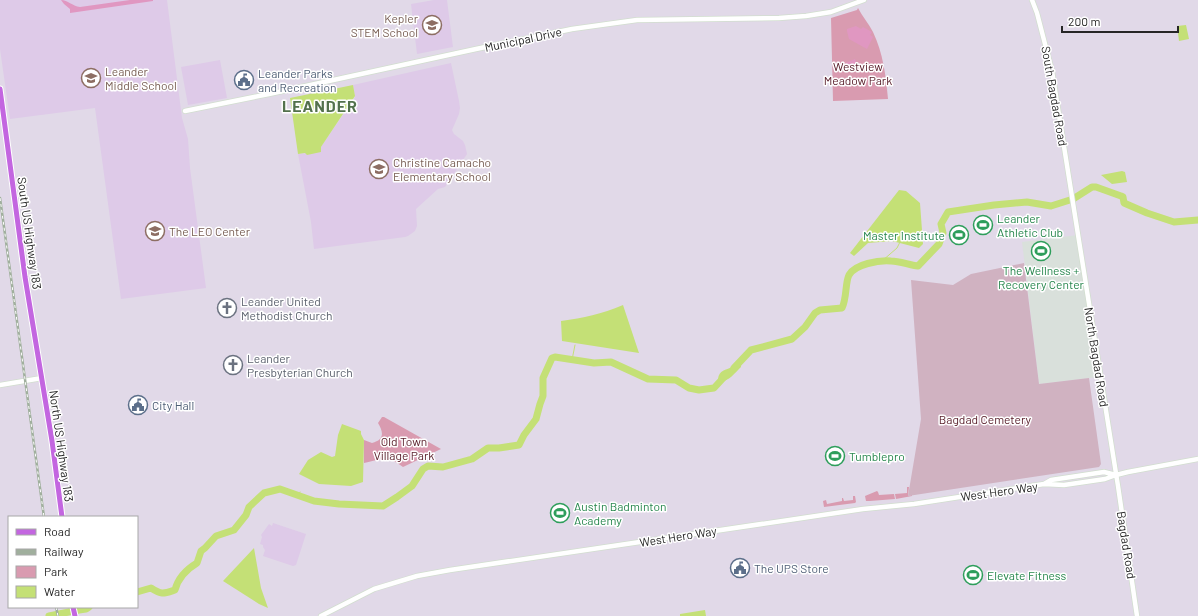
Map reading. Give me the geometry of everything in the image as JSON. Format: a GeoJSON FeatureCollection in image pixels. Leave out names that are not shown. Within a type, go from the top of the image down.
{"type":"FeatureCollection","features":[{"type":"Feature","properties":{"kind":"main road","name":"Municipal Drive"},"geometry":{"type":"LineString","coordinates":[[185,111],[572,29],[637,20],[779,18],[806,16],[842,8],[864,0]]}},
{"type":"Feature","properties":{"kind":"main road","name":"South Bagdad Road"},"geometry":{"type":"LineString","coordinates":[[1032,0],[1052,71],[1072,193]]}},
{"type":"Feature","properties":{"kind":"main road","name":"South US Highway 183"},"geometry":{"type":"LineString","coordinates":[[0,90],[25,277],[42,378]]}},
{"type":"Feature","properties":{"kind":"main road","name":"North Bagdad Road"},"geometry":{"type":"LineString","coordinates":[[1072,193],[1116,475]]}},
{"type":"Feature","properties":{"kind":"main road"},"geometry":{"type":"LineString","coordinates":[[0,385],[42,378]]}},
{"type":"Feature","properties":{"kind":"main road","name":"North US Highway 183"},"geometry":{"type":"LineString","coordinates":[[42,378],[62,516]]}},
{"type":"Feature","properties":{"kind":"main road","name":"West Hero Way"},"geometry":{"type":"LineString","coordinates":[[320,616],[374,589],[417,576],[862,509],[914,504],[1044,484],[1064,485],[1105,479],[1116,475],[1198,459]]}},
{"type":"Feature","properties":{"kind":"main road","name":"West Hero Way"},"geometry":{"type":"LineString","coordinates":[[1044,484],[1051,480],[1104,472],[1116,475]]}},
{"type":"Feature","properties":{"kind":"main road","name":"Bagdad Road"},"geometry":{"type":"LineString","coordinates":[[1116,475],[1137,616]]}},
{"type":"Feature","properties":{"kind":"shaded area","name":"Leander Middle School"},"geometry":{"type":"Polygon","coordinates":[[[0,0],[167,0],[182,118],[188,139],[190,168],[206,288],[121,299],[95,108],[10,119],[0,49],[0,0]]]}},
{"type":"Feature","properties":{"kind":"shaded area"},"geometry":{"type":"Polygon","coordinates":[[[61,0],[80,7],[130,0],[153,1],[70,13],[70,9],[61,0]]]}},
{"type":"Feature","properties":{"kind":"shaded area","name":"Kepler STEM School"},"geometry":{"type":"Polygon","coordinates":[[[434,0],[447,0],[453,47],[417,54],[411,4],[434,0]]]}},
{"type":"Feature","properties":{"kind":"shaded area"},"geometry":{"type":"Polygon","coordinates":[[[856,26],[861,29],[863,27],[872,32],[870,35],[873,37],[867,49],[849,39],[847,29],[856,26]]]}},
{"type":"Feature","properties":{"kind":"shaded area"},"geometry":{"type":"Polygon","coordinates":[[[855,59],[859,68],[850,72],[846,63],[855,59]]]}},
{"type":"Feature","properties":{"kind":"shaded area"},"geometry":{"type":"Polygon","coordinates":[[[220,60],[227,98],[188,105],[181,67],[220,60]]]}},
{"type":"Feature","properties":{"kind":"shaded area","name":"Christine Camacho Elementary School"},"geometry":{"type":"Polygon","coordinates":[[[451,63],[460,108],[452,130],[454,134],[463,141],[467,154],[445,187],[438,189],[416,209],[417,226],[415,231],[405,237],[314,249],[311,222],[298,154],[321,152],[321,147],[355,97],[353,85],[451,63]]]}},
{"type":"Feature","properties":{"kind":"shaded area"},"geometry":{"type":"Polygon","coordinates":[[[1078,235],[1099,377],[1039,384],[1022,242],[1078,235]]]}},
{"type":"Feature","properties":{"kind":"shaded area"},"geometry":{"type":"Polygon","coordinates":[[[273,523],[306,534],[296,565],[293,566],[263,556],[265,550],[263,545],[260,544],[262,537],[261,535],[269,524],[272,526],[273,523]]]}},
{"type":"Feature","properties":{"kind":"green space","name":"Westview Meadow Park"},"geometry":{"type":"Polygon","coordinates":[[[858,8],[873,32],[882,56],[888,99],[833,101],[831,18],[857,10],[858,8]]]}},
{"type":"Feature","properties":{"kind":"green space","name":"Bagdad Cemetery"},"geometry":{"type":"Polygon","coordinates":[[[1024,263],[1039,384],[1089,378],[1101,464],[1099,467],[908,496],[921,419],[911,280],[953,285],[971,274],[1024,263]]]}},
{"type":"Feature","properties":{"kind":"green space","name":"Old Town Village Park"},"geometry":{"type":"Polygon","coordinates":[[[382,417],[441,449],[403,467],[389,459],[380,459],[364,463],[364,440],[372,443],[381,438],[382,433],[378,423],[382,417]]]}},
{"type":"Feature","properties":{"kind":"green space"},"geometry":{"type":"Polygon","coordinates":[[[907,487],[909,487],[908,496],[912,496],[896,499],[895,494],[907,493],[907,487]]]}},
{"type":"Feature","properties":{"kind":"green space"},"geometry":{"type":"Polygon","coordinates":[[[877,491],[879,495],[894,494],[895,499],[866,501],[865,496],[877,491]]]}},
{"type":"Feature","properties":{"kind":"green space"},"geometry":{"type":"Polygon","coordinates":[[[853,496],[855,496],[855,503],[824,507],[823,501],[826,500],[827,504],[842,501],[842,498],[844,501],[853,500],[853,496]]]}},
{"type":"Feature","properties":{"kind":"water"},"geometry":{"type":"Polygon","coordinates":[[[1186,25],[1189,39],[1179,41],[1177,26],[1186,25]]]}},
{"type":"Feature","properties":{"kind":"water"},"geometry":{"type":"Polygon","coordinates":[[[353,85],[355,96],[321,147],[321,152],[307,155],[305,153],[298,154],[290,98],[353,85]]]}},
{"type":"Feature","properties":{"kind":"water"},"geometry":{"type":"Polygon","coordinates":[[[1122,171],[1125,172],[1127,182],[1112,184],[1101,175],[1122,171]]]}},
{"type":"Feature","properties":{"kind":"water"},"geometry":{"type":"Polygon","coordinates":[[[899,190],[906,191],[920,203],[923,244],[919,248],[892,241],[868,243],[854,256],[850,253],[899,190]]]}},
{"type":"Feature","properties":{"kind":"water"},"geometry":{"type":"Polygon","coordinates":[[[623,305],[639,353],[562,341],[561,321],[592,315],[623,305]]]}},
{"type":"Feature","properties":{"kind":"water"},"geometry":{"type":"Polygon","coordinates":[[[741,361],[741,367],[734,374],[726,380],[720,382],[718,379],[721,372],[741,361]]]}},
{"type":"Feature","properties":{"kind":"water"},"geometry":{"type":"Polygon","coordinates":[[[342,424],[361,431],[364,440],[363,482],[351,486],[319,484],[299,474],[308,460],[321,452],[332,457],[335,456],[338,435],[342,424]]]}},
{"type":"Feature","properties":{"kind":"water"},"geometry":{"type":"Polygon","coordinates":[[[254,548],[261,588],[268,608],[259,604],[223,581],[254,548]]]}},
{"type":"Feature","properties":{"kind":"water"},"geometry":{"type":"Polygon","coordinates":[[[705,610],[706,616],[680,616],[680,614],[705,610]]]}},
{"type":"Feature","properties":{"kind":"waterway"},"geometry":{"type":"LineString","coordinates":[[734,368],[751,350],[792,339],[805,327],[815,313],[820,310],[842,308],[845,300],[849,275],[856,268],[874,262],[886,261],[918,266],[939,244],[943,233],[941,224],[948,212],[1027,202],[1051,206],[1073,199],[1092,187],[1096,187],[1123,197],[1124,203],[1174,222],[1198,220]]}},
{"type":"Feature","properties":{"kind":"waterway"},"geometry":{"type":"LineString","coordinates":[[882,261],[897,248],[900,242]]}},
{"type":"Feature","properties":{"kind":"waterway"},"geometry":{"type":"LineString","coordinates":[[572,360],[575,345]]}},
{"type":"Feature","properties":{"kind":"waterway"},"geometry":{"type":"LineString","coordinates":[[138,592],[151,588],[163,593],[175,590],[183,574],[197,563],[201,551],[216,536],[234,530],[246,515],[249,507],[264,493],[280,489],[314,501],[383,506],[412,486],[423,469],[428,466],[443,467],[472,459],[488,448],[519,445],[524,435],[536,419],[543,396],[543,378],[552,358],[555,357],[594,363],[611,362],[648,379],[676,380],[689,388],[699,390],[714,388],[726,375]]}},
{"type":"Feature","properties":{"kind":"waterway"},"geometry":{"type":"LineString","coordinates":[[298,496],[300,492]]}},
{"type":"Feature","properties":{"kind":"waterway"},"geometry":{"type":"LineString","coordinates":[[49,616],[88,608]]}},
{"type":"Feature","properties":{"kind":"railway"},"geometry":{"type":"LineString","coordinates":[[0,198],[44,516]]}},
{"type":"Feature","properties":{"kind":"railway"},"geometry":{"type":"LineString","coordinates":[[56,608],[58,616]]}},
{"type":"Feature","properties":{"kind":"place","name":"Kepler STEM School"},"geometry":{"type":"Point","coordinates":[432,25]}},
{"type":"Feature","properties":{"kind":"place","name":"Leander Middle School"},"geometry":{"type":"Point","coordinates":[91,78]}},
{"type":"Feature","properties":{"kind":"place","name":"Leander Parks and Recreation"},"geometry":{"type":"Point","coordinates":[244,80]}},
{"type":"Feature","properties":{"kind":"place","name":"Christine Camacho Elementary School"},"geometry":{"type":"Point","coordinates":[379,169]}},
{"type":"Feature","properties":{"kind":"place","name":"Leander Athletic Club"},"geometry":{"type":"Point","coordinates":[983,225]}},
{"type":"Feature","properties":{"kind":"place","name":"The LEO Center"},"geometry":{"type":"Point","coordinates":[155,231]}},
{"type":"Feature","properties":{"kind":"place","name":"Master Institute"},"geometry":{"type":"Point","coordinates":[959,235]}},
{"type":"Feature","properties":{"kind":"place","name":"The Wellness + Recovery Center"},"geometry":{"type":"Point","coordinates":[1041,251]}},
{"type":"Feature","properties":{"kind":"place","name":"Leander United Methodist Church"},"geometry":{"type":"Point","coordinates":[227,308]}},
{"type":"Feature","properties":{"kind":"place","name":"Leander Presbyterian Church"},"geometry":{"type":"Point","coordinates":[233,365]}},
{"type":"Feature","properties":{"kind":"place","name":"City Hall"},"geometry":{"type":"Point","coordinates":[138,405]}},
{"type":"Feature","properties":{"kind":"place","name":"Tumblepro"},"geometry":{"type":"Point","coordinates":[835,456]}},
{"type":"Feature","properties":{"kind":"place","name":"Austin Badminton Academy"},"geometry":{"type":"Point","coordinates":[560,513]}},
{"type":"Feature","properties":{"kind":"place","name":"The UPS Store"},"geometry":{"type":"Point","coordinates":[740,568]}},
{"type":"Feature","properties":{"kind":"place","name":"Elevate Fitness"},"geometry":{"type":"Point","coordinates":[973,575]}},
{"type":"Feature","properties":{"kind":"district","name":"LEANDER"},"geometry":{"type":"Point","coordinates":[320,105]}}]}
